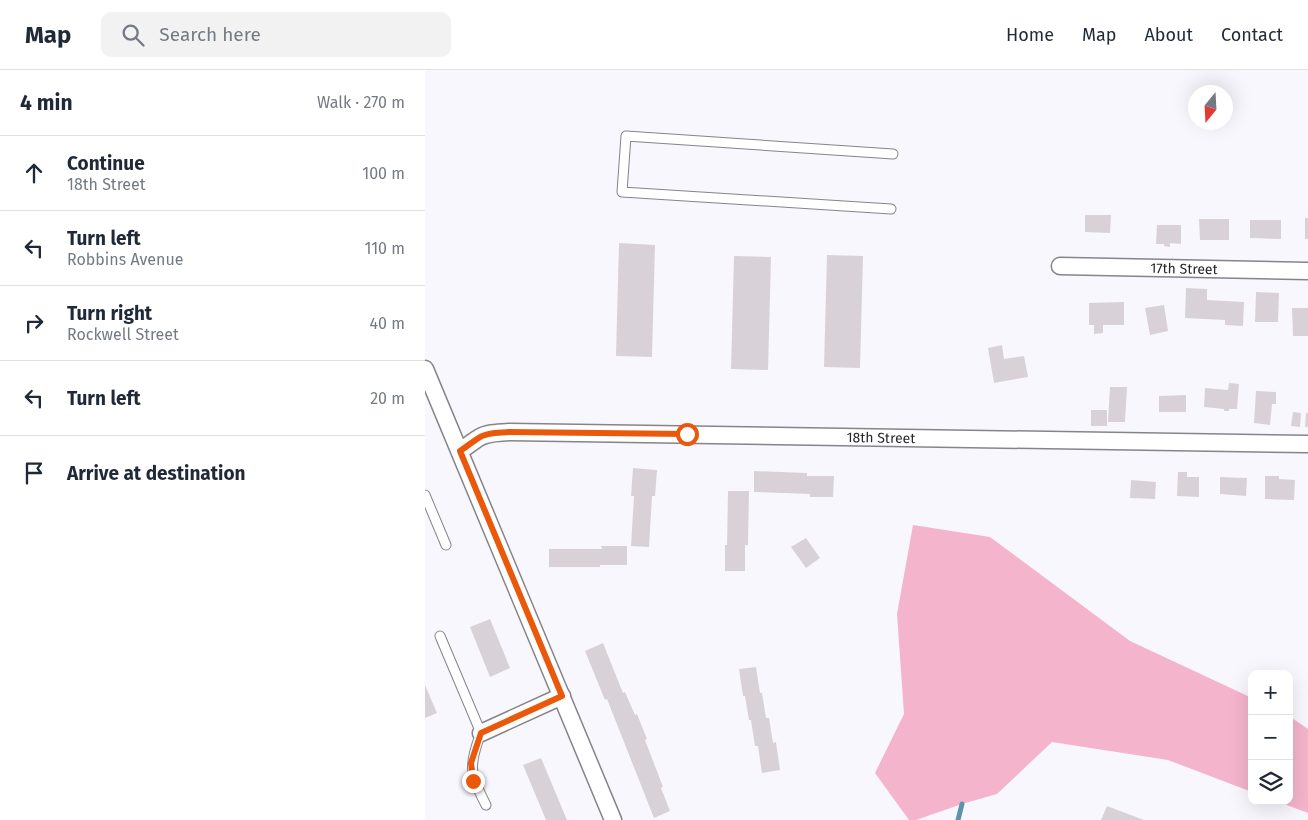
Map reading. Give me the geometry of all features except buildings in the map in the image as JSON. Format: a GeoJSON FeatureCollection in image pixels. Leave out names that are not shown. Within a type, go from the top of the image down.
{"type":"FeatureCollection","features":[{"type":"Feature","properties":{"kind":"street","name":"17th Street"},"geometry":{"type":"LineString","coordinates":[[1059,266],[1308,271]]}},
{"type":"Feature","properties":{"kind":"street"},"geometry":{"type":"LineString","coordinates":[[425,369],[428,386],[460,451],[613,820]]}},
{"type":"Feature","properties":{"kind":"street","name":"18th Street"},"geometry":{"type":"LineString","coordinates":[[460,451],[471,445],[478,438],[489,434],[509,432],[1308,444]]}},
{"type":"Feature","properties":{"kind":"street"},"geometry":{"type":"LineString","coordinates":[[481,733],[562,696]]}},
{"type":"Feature","properties":{"kind":"lane"},"geometry":{"type":"LineString","coordinates":[[891,209],[622,192],[626,136],[893,154]]}},
{"type":"Feature","properties":{"kind":"lane"},"geometry":{"type":"LineString","coordinates":[[425,495],[445,545]]}},
{"type":"Feature","properties":{"kind":"lane"},"geometry":{"type":"LineString","coordinates":[[440,636],[481,733],[471,763],[473,781],[485,805]]}},
{"type":"Feature","properties":{"kind":"shaded area"},"geometry":{"type":"Polygon","coordinates":[[[913,525],[990,537],[1130,641],[1248,696],[1248,790],[1168,760],[1052,742],[997,794],[916,820],[909,820],[875,773],[904,714],[897,614],[913,525]]]}},
{"type":"Feature","properties":{"kind":"shaded area"},"geometry":{"type":"Polygon","coordinates":[[[1293,719],[1308,729],[1308,813],[1287,805],[1293,805],[1293,719]]]}},
{"type":"Feature","properties":{"kind":"waterway"},"geometry":{"type":"LineString","coordinates":[[958,820],[962,804]]}},
{"type":"Feature","properties":{"kind":"route"},"geometry":{"type":"LineString","coordinates":[[473,781],[471,763],[481,733],[562,696],[460,451],[471,445],[478,438],[489,434],[509,432],[687,434]]}}]}
